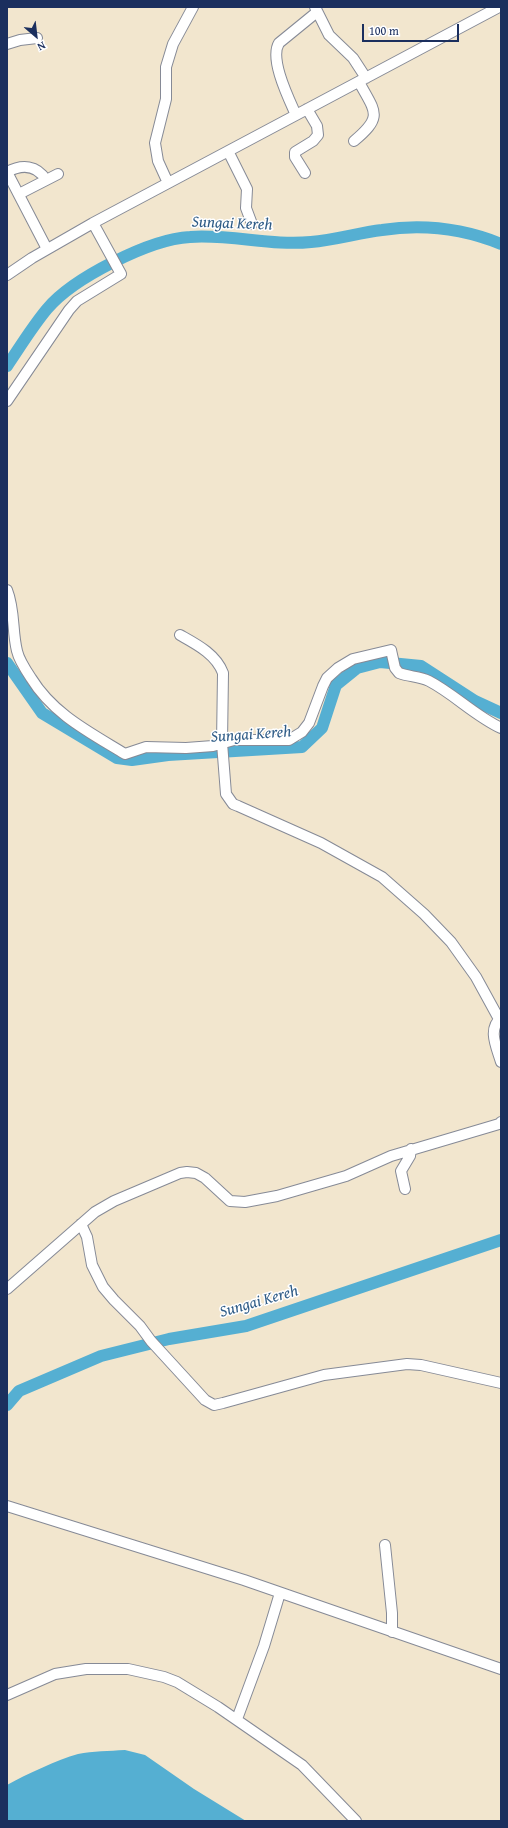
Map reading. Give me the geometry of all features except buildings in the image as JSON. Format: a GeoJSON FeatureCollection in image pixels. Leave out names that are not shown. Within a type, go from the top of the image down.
{"type":"FeatureCollection","features":[{"type":"Feature","properties":{"kind":"street"},"geometry":{"type":"LineString","coordinates":[[168,183],[156,154],[155,143],[166,99],[165,72],[174,44],[193,7]]}},
{"type":"Feature","properties":{"kind":"street"},"geometry":{"type":"LineString","coordinates":[[7,275],[12,270],[93,223],[499,7]]}},
{"type":"Feature","properties":{"kind":"street"},"geometry":{"type":"LineString","coordinates":[[296,115],[280,74],[277,49],[279,43],[316,10],[329,34],[353,58],[363,80],[373,109],[374,116],[371,124],[354,141]]}},
{"type":"Feature","properties":{"kind":"street"},"geometry":{"type":"LineString","coordinates":[[7,44],[20,40],[37,38]]}},
{"type":"Feature","properties":{"kind":"street"},"geometry":{"type":"LineString","coordinates":[[304,173],[295,152],[313,141],[318,135],[317,126],[307,109]]}},
{"type":"Feature","properties":{"kind":"street"},"geometry":{"type":"LineString","coordinates":[[228,151],[247,189],[246,208],[252,224]]}},
{"type":"Feature","properties":{"kind":"street"},"geometry":{"type":"LineString","coordinates":[[46,180],[36,169],[16,167],[7,172],[47,249]]}},
{"type":"Feature","properties":{"kind":"street"},"geometry":{"type":"LineString","coordinates":[[19,194],[58,174]]}},
{"type":"Feature","properties":{"kind":"street"},"geometry":{"type":"LineString","coordinates":[[7,401],[29,366],[77,301],[120,274],[93,223]]}},
{"type":"Feature","properties":{"kind":"street"},"geometry":{"type":"LineString","coordinates":[[7,590],[12,610],[15,641],[22,662],[37,688],[49,703],[72,721],[127,754],[146,747],[186,748],[213,746],[222,750]]}},
{"type":"Feature","properties":{"kind":"street"},"geometry":{"type":"LineString","coordinates":[[180,635],[204,649],[216,661],[222,670],[224,685],[222,750],[226,794],[233,804],[321,843],[382,877],[424,914],[451,942],[476,977],[500,1019],[494,1028],[494,1033],[501,1062]]}},
{"type":"Feature","properties":{"kind":"street"},"geometry":{"type":"LineString","coordinates":[[222,750],[234,740],[289,740],[309,723],[327,678],[338,668],[353,659],[372,653],[391,650],[391,656],[395,668],[401,674],[413,675],[429,681],[477,714],[501,728]]}},
{"type":"Feature","properties":{"kind":"street"},"geometry":{"type":"LineString","coordinates":[[7,1289],[95,1212],[114,1201],[187,1172],[200,1174],[230,1201],[245,1202],[277,1196],[346,1176],[381,1160],[411,1149],[499,1124],[501,1122]]}},
{"type":"Feature","properties":{"kind":"street"},"geometry":{"type":"LineString","coordinates":[[405,1189],[401,1171],[410,1156],[411,1149]]}},
{"type":"Feature","properties":{"kind":"street"},"geometry":{"type":"LineString","coordinates":[[81,1224],[87,1237],[92,1265],[101,1284],[205,1400],[214,1405],[324,1375],[407,1364],[421,1365],[501,1383]]}},
{"type":"Feature","properties":{"kind":"street"},"geometry":{"type":"LineString","coordinates":[[7,1506],[183,1560],[501,1668]]}},
{"type":"Feature","properties":{"kind":"street"},"geometry":{"type":"LineString","coordinates":[[385,1545],[392,1613],[392,1632]]}},
{"type":"Feature","properties":{"kind":"street"},"geometry":{"type":"LineString","coordinates":[[237,1720],[264,1646],[280,1593]]}},
{"type":"Feature","properties":{"kind":"street"},"geometry":{"type":"LineString","coordinates":[[7,1695],[36,1681],[61,1673],[92,1668],[128,1669],[164,1677],[177,1682],[237,1720],[246,1728],[279,1748],[302,1765],[356,1821]]}},
{"type":"Feature","properties":{"kind":"water"},"geometry":{"type":"Polygon","coordinates":[[[125,1750],[145,1755],[194,1789],[246,1821],[7,1821],[7,1785],[42,1768],[78,1754],[125,1750]]]}},
{"type":"Feature","properties":{"kind":"waterway","name":"Sungai Kereh"},"geometry":{"type":"LineString","coordinates":[[7,366],[31,330],[47,309],[59,297],[93,273],[113,262],[134,252],[173,239],[190,237],[221,237],[296,243],[320,241],[397,228],[427,228],[458,231],[501,244]]}},
{"type":"Feature","properties":{"kind":"waterway","name":"Sungai Kereh"},"geometry":{"type":"LineString","coordinates":[[7,663],[42,713],[117,758],[132,760],[168,755],[302,747],[322,728],[336,685],[357,668],[380,662],[421,666],[475,701],[501,713]]}},
{"type":"Feature","properties":{"kind":"waterway","name":"Sungai Kereh"},"geometry":{"type":"LineString","coordinates":[[7,1405],[19,1391],[101,1356],[169,1339],[246,1326],[501,1240]]}}]}
